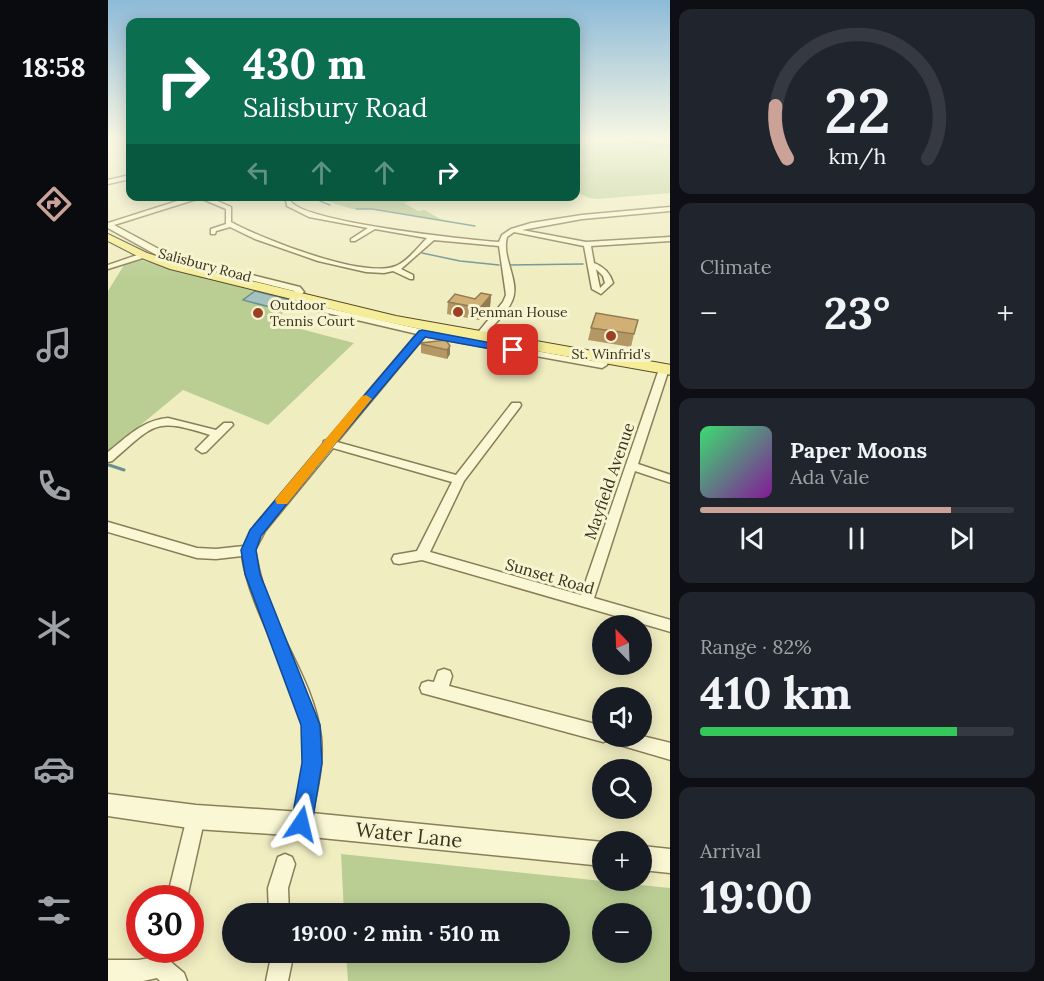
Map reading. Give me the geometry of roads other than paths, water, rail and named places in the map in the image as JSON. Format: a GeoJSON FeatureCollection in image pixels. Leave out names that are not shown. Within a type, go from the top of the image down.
{"type":"FeatureCollection","features":[{"type":"Feature","properties":{"kind":"main road","name":"Salisbury Road"},"geometry":{"type":"LineString","coordinates":[[108,237],[143,255],[174,266],[425,330],[605,356],[667,370]]}},
{"type":"Feature","properties":{"kind":"street"},"geometry":{"type":"LineString","coordinates":[[108,225],[188,201]]}},
{"type":"Feature","properties":{"kind":"street"},"geometry":{"type":"LineString","coordinates":[[211,201],[229,208],[227,221],[230,225],[261,239],[343,266],[373,270],[395,269],[410,277]]}},
{"type":"Feature","properties":{"kind":"street"},"geometry":{"type":"LineString","coordinates":[[288,201],[290,207],[301,211],[374,227],[465,243],[502,244]]}},
{"type":"Feature","properties":{"kind":"street"},"geometry":{"type":"LineString","coordinates":[[479,336],[507,303],[510,295],[502,244],[504,236],[512,230],[564,219],[670,209]]}},
{"type":"Feature","properties":{"kind":"street","name":"Salisbury Road"},"geometry":{"type":"LineString","coordinates":[[108,225],[165,256],[297,289],[300,297]]}},
{"type":"Feature","properties":{"kind":"street"},"geometry":{"type":"LineString","coordinates":[[211,231],[230,225]]}},
{"type":"Feature","properties":{"kind":"street"},"geometry":{"type":"LineString","coordinates":[[352,240],[374,227]]}},
{"type":"Feature","properties":{"kind":"street"},"geometry":{"type":"LineString","coordinates":[[512,230],[552,240],[587,244],[670,239]]}},
{"type":"Feature","properties":{"kind":"street"},"geometry":{"type":"LineString","coordinates":[[395,269],[432,238]]}},
{"type":"Feature","properties":{"kind":"street"},"geometry":{"type":"LineString","coordinates":[[587,244],[591,264]]}},
{"type":"Feature","properties":{"kind":"street"},"geometry":{"type":"LineString","coordinates":[[108,267],[143,255]]}},
{"type":"Feature","properties":{"kind":"street"},"geometry":{"type":"LineString","coordinates":[[301,824],[312,763],[310,725],[298,687],[259,593],[248,550],[255,534],[328,443],[425,330]]}},
{"type":"Feature","properties":{"kind":"street","name":"Salisbury Road"},"geometry":{"type":"LineString","coordinates":[[425,330],[602,365],[605,356]]}},
{"type":"Feature","properties":{"kind":"street","name":"Mayfield Avenue"},"geometry":{"type":"LineString","coordinates":[[585,603],[667,370]]}},
{"type":"Feature","properties":{"kind":"street"},"geometry":{"type":"LineString","coordinates":[[422,555],[459,480],[516,405]]}},
{"type":"Feature","properties":{"kind":"street"},"geometry":{"type":"LineString","coordinates":[[108,458],[149,424],[159,420],[180,422],[218,434]]}},
{"type":"Feature","properties":{"kind":"street"},"geometry":{"type":"LineString","coordinates":[[202,449],[228,425]]}},
{"type":"Feature","properties":{"kind":"street"},"geometry":{"type":"LineString","coordinates":[[328,443],[459,480]]}},
{"type":"Feature","properties":{"kind":"street"},"geometry":{"type":"LineString","coordinates":[[632,466],[670,479]]}},
{"type":"Feature","properties":{"kind":"street"},"geometry":{"type":"LineString","coordinates":[[108,527],[197,553],[216,554],[248,550]]}},
{"type":"Feature","properties":{"kind":"street","name":"Sunset Road"},"geometry":{"type":"LineString","coordinates":[[399,559],[422,555],[670,627]]}},
{"type":"Feature","properties":{"kind":"street"},"geometry":{"type":"LineString","coordinates":[[437,685],[592,731]]}},
{"type":"Feature","properties":{"kind":"street"},"geometry":{"type":"LineString","coordinates":[[652,747],[670,752]]}},
{"type":"Feature","properties":{"kind":"street","name":"Water Lane"},"geometry":{"type":"LineString","coordinates":[[108,805],[196,817],[301,824],[592,853]]}},
{"type":"Feature","properties":{"kind":"street"},"geometry":{"type":"LineString","coordinates":[[180,885],[196,817]]}},
{"type":"Feature","properties":{"kind":"street"},"geometry":{"type":"LineString","coordinates":[[652,859],[670,861]]}},
{"type":"Feature","properties":{"kind":"street"},"geometry":{"type":"LineString","coordinates":[[279,903],[278,888],[285,864]]}},
{"type":"Feature","properties":{"kind":"street"},"geometry":{"type":"LineString","coordinates":[[277,981],[281,963]]}},
{"type":"Feature","properties":{"kind":"street"},"geometry":{"type":"LineString","coordinates":[[108,971],[138,971],[167,966]]}},
{"type":"Feature","properties":{"kind":"water"},"geometry":{"type":"Polygon","coordinates":[[[255,291],[295,301],[285,311],[243,300],[255,291]]]}},
{"type":"Feature","properties":{"kind":"waterway"},"geometry":{"type":"LineString","coordinates":[[320,201],[330,205]]}},
{"type":"Feature","properties":{"kind":"waterway"},"geometry":{"type":"LineString","coordinates":[[356,209],[372,209],[475,226]]}},
{"type":"Feature","properties":{"kind":"waterway"},"geometry":{"type":"LineString","coordinates":[[422,253],[460,261],[499,265]]}},
{"type":"Feature","properties":{"kind":"waterway"},"geometry":{"type":"LineString","coordinates":[[509,265],[583,264]]}},
{"type":"Feature","properties":{"kind":"waterway"},"geometry":{"type":"LineString","coordinates":[[109,465],[124,470]]}},
{"type":"Feature","properties":{"kind":"place","name":"Penman House"},"geometry":{"type":"Point","coordinates":[458,312]}},
{"type":"Feature","properties":{"kind":"place","name":"Outdoor Tennis Court"},"geometry":{"type":"Point","coordinates":[258,313]}},
{"type":"Feature","properties":{"kind":"place","name":"St. Winfrid's"},"geometry":{"type":"Point","coordinates":[611,336]}}]}
